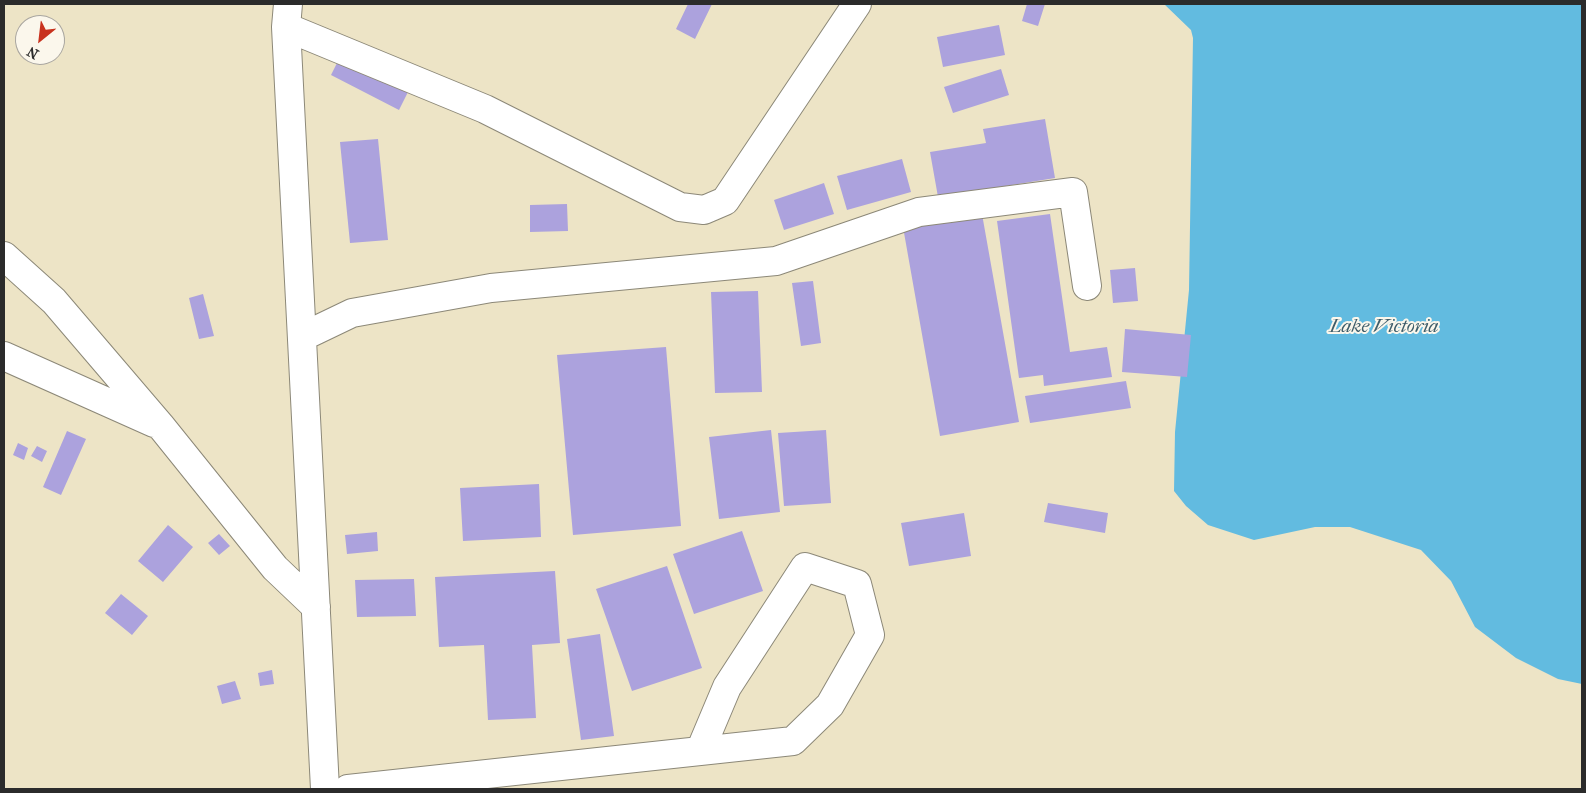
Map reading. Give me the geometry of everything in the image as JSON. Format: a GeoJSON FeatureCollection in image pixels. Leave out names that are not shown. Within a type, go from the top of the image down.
{"type":"FeatureCollection","features":[{"type":"Feature","properties":{"kind":"street"},"geometry":{"type":"LineString","coordinates":[[325,789],[287,16],[485,109],[680,207],[704,210],[725,201],[857,4]]}},
{"type":"Feature","properties":{"kind":"street"},"geometry":{"type":"LineString","coordinates":[[302,337],[352,314],[370,310],[491,288],[776,261],[919,212],[1073,192],[1087,286]]}},
{"type":"Feature","properties":{"kind":"street"},"geometry":{"type":"LineString","coordinates":[[4,256],[54,301],[160,425],[275,568],[316,607]]}},
{"type":"Feature","properties":{"kind":"street"},"geometry":{"type":"LineString","coordinates":[[4,356],[160,425]]}},
{"type":"Feature","properties":{"kind":"street"},"geometry":{"type":"LineString","coordinates":[[348,789],[793,741],[830,705],[870,635],[857,584],[805,567],[727,687],[700,751]]}},
{"type":"Feature","properties":{"kind":"water","name":"Lake Victoria"},"geometry":{"type":"Polygon","coordinates":[[[1164,4],[1582,4],[1582,684],[1558,679],[1516,658],[1475,627],[1451,581],[1421,550],[1350,527],[1315,527],[1254,540],[1208,525],[1186,506],[1174,491],[1175,432],[1189,290],[1193,38],[1191,30],[1164,4]]]}},
{"type":"Feature","properties":{"kind":"building"},"geometry":{"type":"Polygon","coordinates":[[[688,4],[712,4],[695,39],[676,29],[688,4]]]}},
{"type":"Feature","properties":{"kind":"building"},"geometry":{"type":"Polygon","coordinates":[[[1027,4],[1045,4],[1038,26],[1022,21],[1027,4]]]}},
{"type":"Feature","properties":{"kind":"building"},"geometry":{"type":"Polygon","coordinates":[[[999,25],[1005,55],[943,67],[937,37],[999,25]]]}},
{"type":"Feature","properties":{"kind":"building"},"geometry":{"type":"Polygon","coordinates":[[[340,57],[408,92],[399,110],[331,75],[340,57]]]}},
{"type":"Feature","properties":{"kind":"building"},"geometry":{"type":"Polygon","coordinates":[[[1001,69],[1009,95],[953,113],[944,87],[1001,69]]]}},
{"type":"Feature","properties":{"kind":"building"},"geometry":{"type":"Polygon","coordinates":[[[1045,119],[1055,178],[938,197],[930,152],[986,143],[983,129],[1045,119]]]}},
{"type":"Feature","properties":{"kind":"building"},"geometry":{"type":"Polygon","coordinates":[[[378,139],[388,240],[350,243],[340,142],[378,139]]]}},
{"type":"Feature","properties":{"kind":"building"},"geometry":{"type":"Polygon","coordinates":[[[902,159],[911,192],[847,210],[837,176],[902,159]]]}},
{"type":"Feature","properties":{"kind":"building"},"geometry":{"type":"Polygon","coordinates":[[[824,183],[834,214],[784,230],[774,200],[824,183]]]}},
{"type":"Feature","properties":{"kind":"building"},"geometry":{"type":"Polygon","coordinates":[[[567,204],[568,231],[530,232],[530,205],[567,204]]]}},
{"type":"Feature","properties":{"kind":"building"},"geometry":{"type":"Polygon","coordinates":[[[982,214],[1019,422],[940,436],[903,227],[982,214]]]}},
{"type":"Feature","properties":{"kind":"building"},"geometry":{"type":"Polygon","coordinates":[[[1050,214],[1070,352],[1107,347],[1112,377],[1044,386],[1043,375],[1019,378],[997,221],[1050,214]]]}},
{"type":"Feature","properties":{"kind":"building"},"geometry":{"type":"Polygon","coordinates":[[[1135,268],[1138,301],[1113,303],[1110,270],[1135,268]]]}},
{"type":"Feature","properties":{"kind":"building"},"geometry":{"type":"Polygon","coordinates":[[[813,281],[821,343],[801,346],[792,283],[813,281]]]}},
{"type":"Feature","properties":{"kind":"building"},"geometry":{"type":"Polygon","coordinates":[[[758,291],[762,392],[715,393],[711,292],[758,291]]]}},
{"type":"Feature","properties":{"kind":"building"},"geometry":{"type":"Polygon","coordinates":[[[203,294],[214,336],[199,339],[189,298],[203,294]]]}},
{"type":"Feature","properties":{"kind":"building"},"geometry":{"type":"Polygon","coordinates":[[[1125,329],[1191,335],[1187,377],[1122,372],[1125,329]]]}},
{"type":"Feature","properties":{"kind":"building"},"geometry":{"type":"Polygon","coordinates":[[[666,347],[681,526],[573,535],[557,355],[666,347]]]}},
{"type":"Feature","properties":{"kind":"building"},"geometry":{"type":"Polygon","coordinates":[[[1126,381],[1131,408],[1030,423],[1025,396],[1126,381]]]}},
{"type":"Feature","properties":{"kind":"building"},"geometry":{"type":"Polygon","coordinates":[[[771,430],[780,512],[719,519],[709,437],[771,430]]]}},
{"type":"Feature","properties":{"kind":"building"},"geometry":{"type":"Polygon","coordinates":[[[826,430],[831,503],[784,506],[778,433],[826,430]]]}},
{"type":"Feature","properties":{"kind":"building"},"geometry":{"type":"Polygon","coordinates":[[[67,431],[86,439],[61,495],[43,487],[67,431]]]}},
{"type":"Feature","properties":{"kind":"building"},"geometry":{"type":"Polygon","coordinates":[[[18,443],[28,448],[24,460],[13,455],[18,443]]]}},
{"type":"Feature","properties":{"kind":"building"},"geometry":{"type":"Polygon","coordinates":[[[37,446],[47,451],[42,462],[31,456],[37,446]]]}},
{"type":"Feature","properties":{"kind":"building"},"geometry":{"type":"Polygon","coordinates":[[[539,484],[541,537],[463,541],[460,488],[539,484]]]}},
{"type":"Feature","properties":{"kind":"building"},"geometry":{"type":"Polygon","coordinates":[[[1048,503],[1108,513],[1105,533],[1044,522],[1048,503]]]}},
{"type":"Feature","properties":{"kind":"building"},"geometry":{"type":"Polygon","coordinates":[[[964,513],[971,556],[909,566],[901,523],[964,513]]]}},
{"type":"Feature","properties":{"kind":"building"},"geometry":{"type":"Polygon","coordinates":[[[168,525],[193,547],[163,582],[138,561],[168,525]]]}},
{"type":"Feature","properties":{"kind":"building"},"geometry":{"type":"Polygon","coordinates":[[[742,531],[763,591],[694,614],[673,554],[742,531]]]}},
{"type":"Feature","properties":{"kind":"building"},"geometry":{"type":"Polygon","coordinates":[[[377,532],[378,551],[347,554],[345,535],[377,532]]]}},
{"type":"Feature","properties":{"kind":"building"},"geometry":{"type":"Polygon","coordinates":[[[219,534],[230,546],[219,555],[208,543],[219,534]]]}},
{"type":"Feature","properties":{"kind":"building"},"geometry":{"type":"Polygon","coordinates":[[[667,566],[702,668],[632,691],[596,589],[667,566]]]}},
{"type":"Feature","properties":{"kind":"building"},"geometry":{"type":"Polygon","coordinates":[[[555,571],[560,643],[532,645],[536,718],[488,720],[484,645],[439,647],[435,577],[555,571]]]}},
{"type":"Feature","properties":{"kind":"building"},"geometry":{"type":"Polygon","coordinates":[[[414,579],[416,616],[357,617],[355,580],[414,579]]]}},
{"type":"Feature","properties":{"kind":"building"},"geometry":{"type":"Polygon","coordinates":[[[121,594],[148,616],[132,635],[105,613],[121,594]]]}},
{"type":"Feature","properties":{"kind":"building"},"geometry":{"type":"Polygon","coordinates":[[[600,634],[614,736],[581,740],[567,639],[600,634]]]}},
{"type":"Feature","properties":{"kind":"building"},"geometry":{"type":"Polygon","coordinates":[[[272,670],[274,684],[260,686],[258,673],[272,670]]]}},
{"type":"Feature","properties":{"kind":"building"},"geometry":{"type":"Polygon","coordinates":[[[235,681],[241,699],[222,704],[217,686],[235,681]]]}}]}
